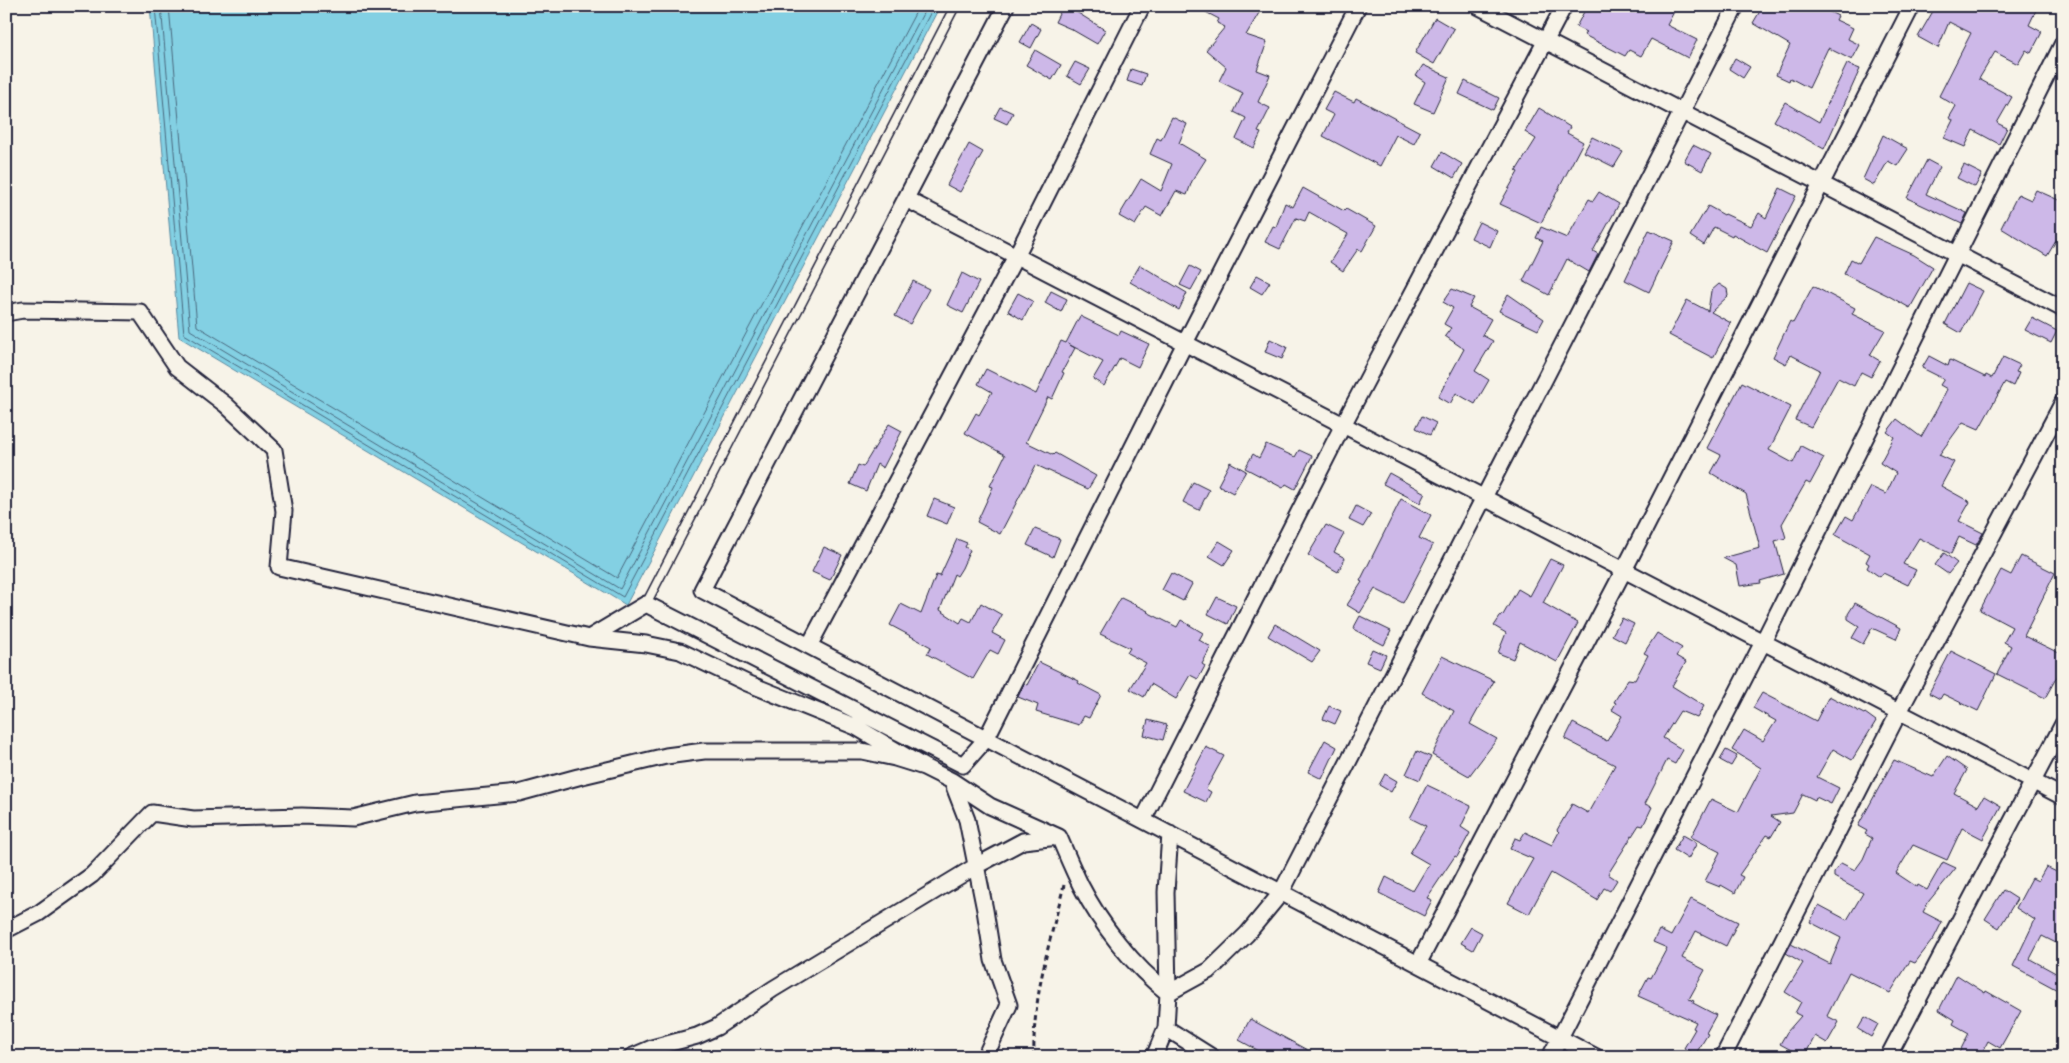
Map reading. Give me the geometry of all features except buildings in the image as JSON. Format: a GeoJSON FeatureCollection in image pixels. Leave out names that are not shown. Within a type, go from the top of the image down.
{"type":"FeatureCollection","features":[{"type":"Feature","properties":{"kind":"street"},"geometry":{"type":"LineString","coordinates":[[1006,6],[702,590],[1596,1057]]}},
{"type":"Feature","properties":{"kind":"street"},"geometry":{"type":"LineString","coordinates":[[809,646],[1016,256],[1142,6]]}},
{"type":"Feature","properties":{"kind":"street"},"geometry":{"type":"LineString","coordinates":[[589,638],[646,604],[963,764],[986,738],[1185,343],[1358,6]]}},
{"type":"Feature","properties":{"kind":"street"},"geometry":{"type":"LineString","coordinates":[[1478,6],[2063,309]]}},
{"type":"Feature","properties":{"kind":"street"},"geometry":{"type":"LineString","coordinates":[[1143,820],[1343,425],[1564,6]]}},
{"type":"Feature","properties":{"kind":"street"},"geometry":{"type":"LineString","coordinates":[[1168,993],[1210,970],[1247,934],[1282,893],[1736,6]]}},
{"type":"Feature","properties":{"kind":"street"},"geometry":{"type":"LineString","coordinates":[[1418,964],[1624,570],[1912,6]]}},
{"type":"Feature","properties":{"kind":"street"},"geometry":{"type":"LineString","coordinates":[[1550,1057],[1763,642],[2063,43]]}},
{"type":"Feature","properties":{"kind":"street"},"geometry":{"type":"LineString","coordinates":[[906,199],[2063,797]]}},
{"type":"Feature","properties":{"kind":"street"},"geometry":{"type":"LineString","coordinates":[[6,312],[23,310],[140,312],[177,367],[226,404],[274,450],[284,511],[279,567],[589,638],[646,644],[680,651],[747,683],[856,727],[924,767],[952,781],[990,806],[1059,837],[1082,887],[1117,942],[1155,983],[1168,993]]}},
{"type":"Feature","properties":{"kind":"street"},"geometry":{"type":"LineString","coordinates":[[1723,1057],[1899,712],[2063,402]]}},
{"type":"Feature","properties":{"kind":"street"},"geometry":{"type":"LineString","coordinates":[[1888,1057],[2063,724]]}},
{"type":"Feature","properties":{"kind":"street"},"geometry":{"type":"LineString","coordinates":[[6,930],[39,913],[92,875],[152,813],[193,819],[302,816],[353,818],[415,804],[519,794],[578,777],[666,756],[704,751],[862,751],[924,767]]}},
{"type":"Feature","properties":{"kind":"street"},"geometry":{"type":"LineString","coordinates":[[952,781],[967,820],[993,960],[1009,1005],[985,1057]]}},
{"type":"Feature","properties":{"kind":"street"},"geometry":{"type":"LineString","coordinates":[[1154,1057],[1166,1028],[1168,993],[1166,892],[1170,834]]}},
{"type":"Feature","properties":{"kind":"street"},"geometry":{"type":"LineString","coordinates":[[643,1055],[717,1027],[773,990],[976,866],[1023,840],[1059,837]]}},
{"type":"Feature","properties":{"kind":"street"},"geometry":{"type":"LineString","coordinates":[[1166,1028],[1212,1057]]}},
{"type":"Feature","properties":{"kind":"lane"},"geometry":{"type":"LineString","coordinates":[[646,604],[955,6]]}},
{"type":"Feature","properties":{"kind":"path"},"geometry":{"type":"LineString","coordinates":[[1034,1057],[1033,1029],[1048,949],[1070,861]]}},
{"type":"Feature","properties":{"kind":"water"},"geometry":{"type":"Polygon","coordinates":[[[150,6],[940,6],[626,605],[179,337],[150,6]]]}}]}
